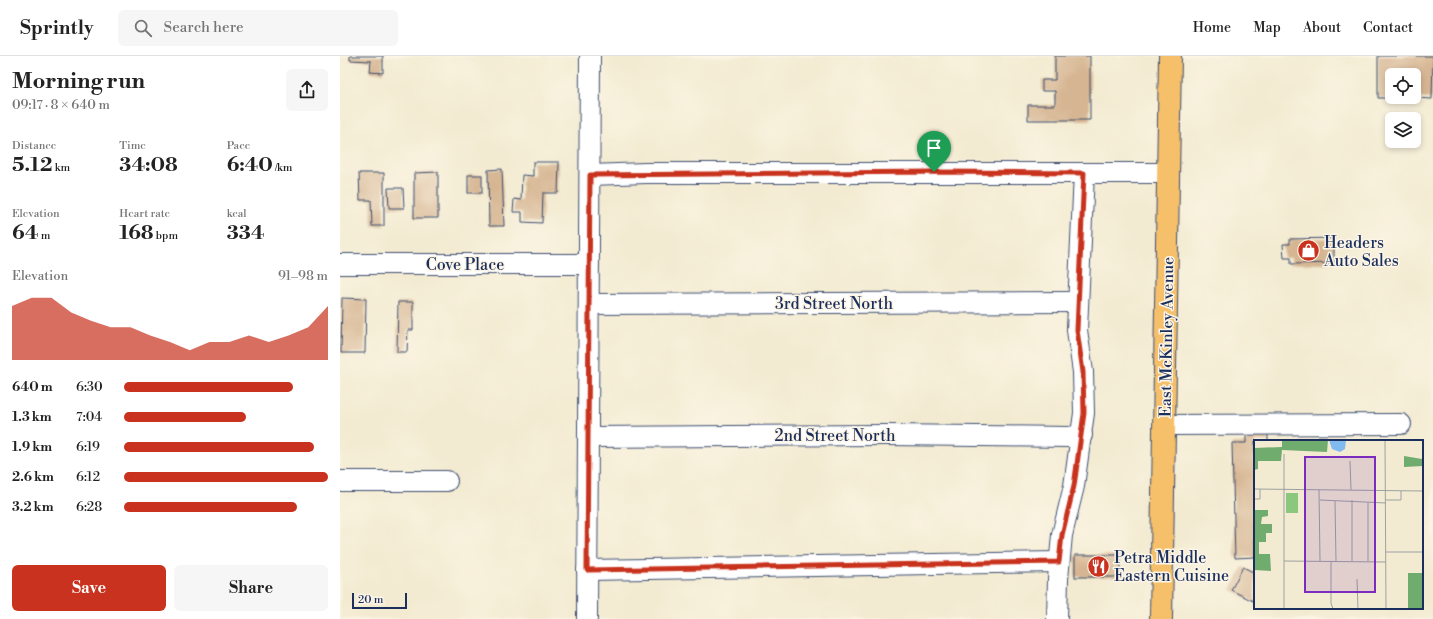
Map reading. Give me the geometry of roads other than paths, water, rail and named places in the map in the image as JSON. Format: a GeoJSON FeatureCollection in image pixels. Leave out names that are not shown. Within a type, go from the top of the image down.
{"type":"FeatureCollection","features":[{"type":"Feature","properties":{"kind":"main road","name":"East McKinley Avenue"},"geometry":{"type":"LineString","coordinates":[[1161,619],[1170,56]]}},
{"type":"Feature","properties":{"kind":"street"},"geometry":{"type":"LineString","coordinates":[[587,619],[590,56]]}},
{"type":"Feature","properties":{"kind":"street"},"geometry":{"type":"LineString","coordinates":[[590,175],[654,173],[1168,173]]}},
{"type":"Feature","properties":{"kind":"street"},"geometry":{"type":"LineString","coordinates":[[1057,619],[1059,562],[1062,535],[1074,486],[1084,413],[1085,392],[1077,330],[1084,173]]}},
{"type":"Feature","properties":{"kind":"street","name":"Cove Place"},"geometry":{"type":"LineString","coordinates":[[340,264],[589,264]]}},
{"type":"Feature","properties":{"kind":"street","name":"3rd Street North"},"geometry":{"type":"LineString","coordinates":[[589,304],[1078,302]]}},
{"type":"Feature","properties":{"kind":"street"},"geometry":{"type":"LineString","coordinates":[[1164,425],[1401,424]]}},
{"type":"Feature","properties":{"kind":"street","name":"2nd Street North"},"geometry":{"type":"LineString","coordinates":[[588,437],[878,435],[1082,436]]}},
{"type":"Feature","properties":{"kind":"street"},"geometry":{"type":"LineString","coordinates":[[340,482],[447,481]]}},
{"type":"Feature","properties":{"kind":"street"},"geometry":{"type":"LineString","coordinates":[[587,570],[1059,562]]}},
{"type":"Feature","properties":{"kind":"place","name":"Headers Auto Sales"},"geometry":{"type":"Point","coordinates":[1309,251]}},
{"type":"Feature","properties":{"kind":"place","name":"Petra Middle Eastern Cuisine"},"geometry":{"type":"Point","coordinates":[1098,566]}}]}
